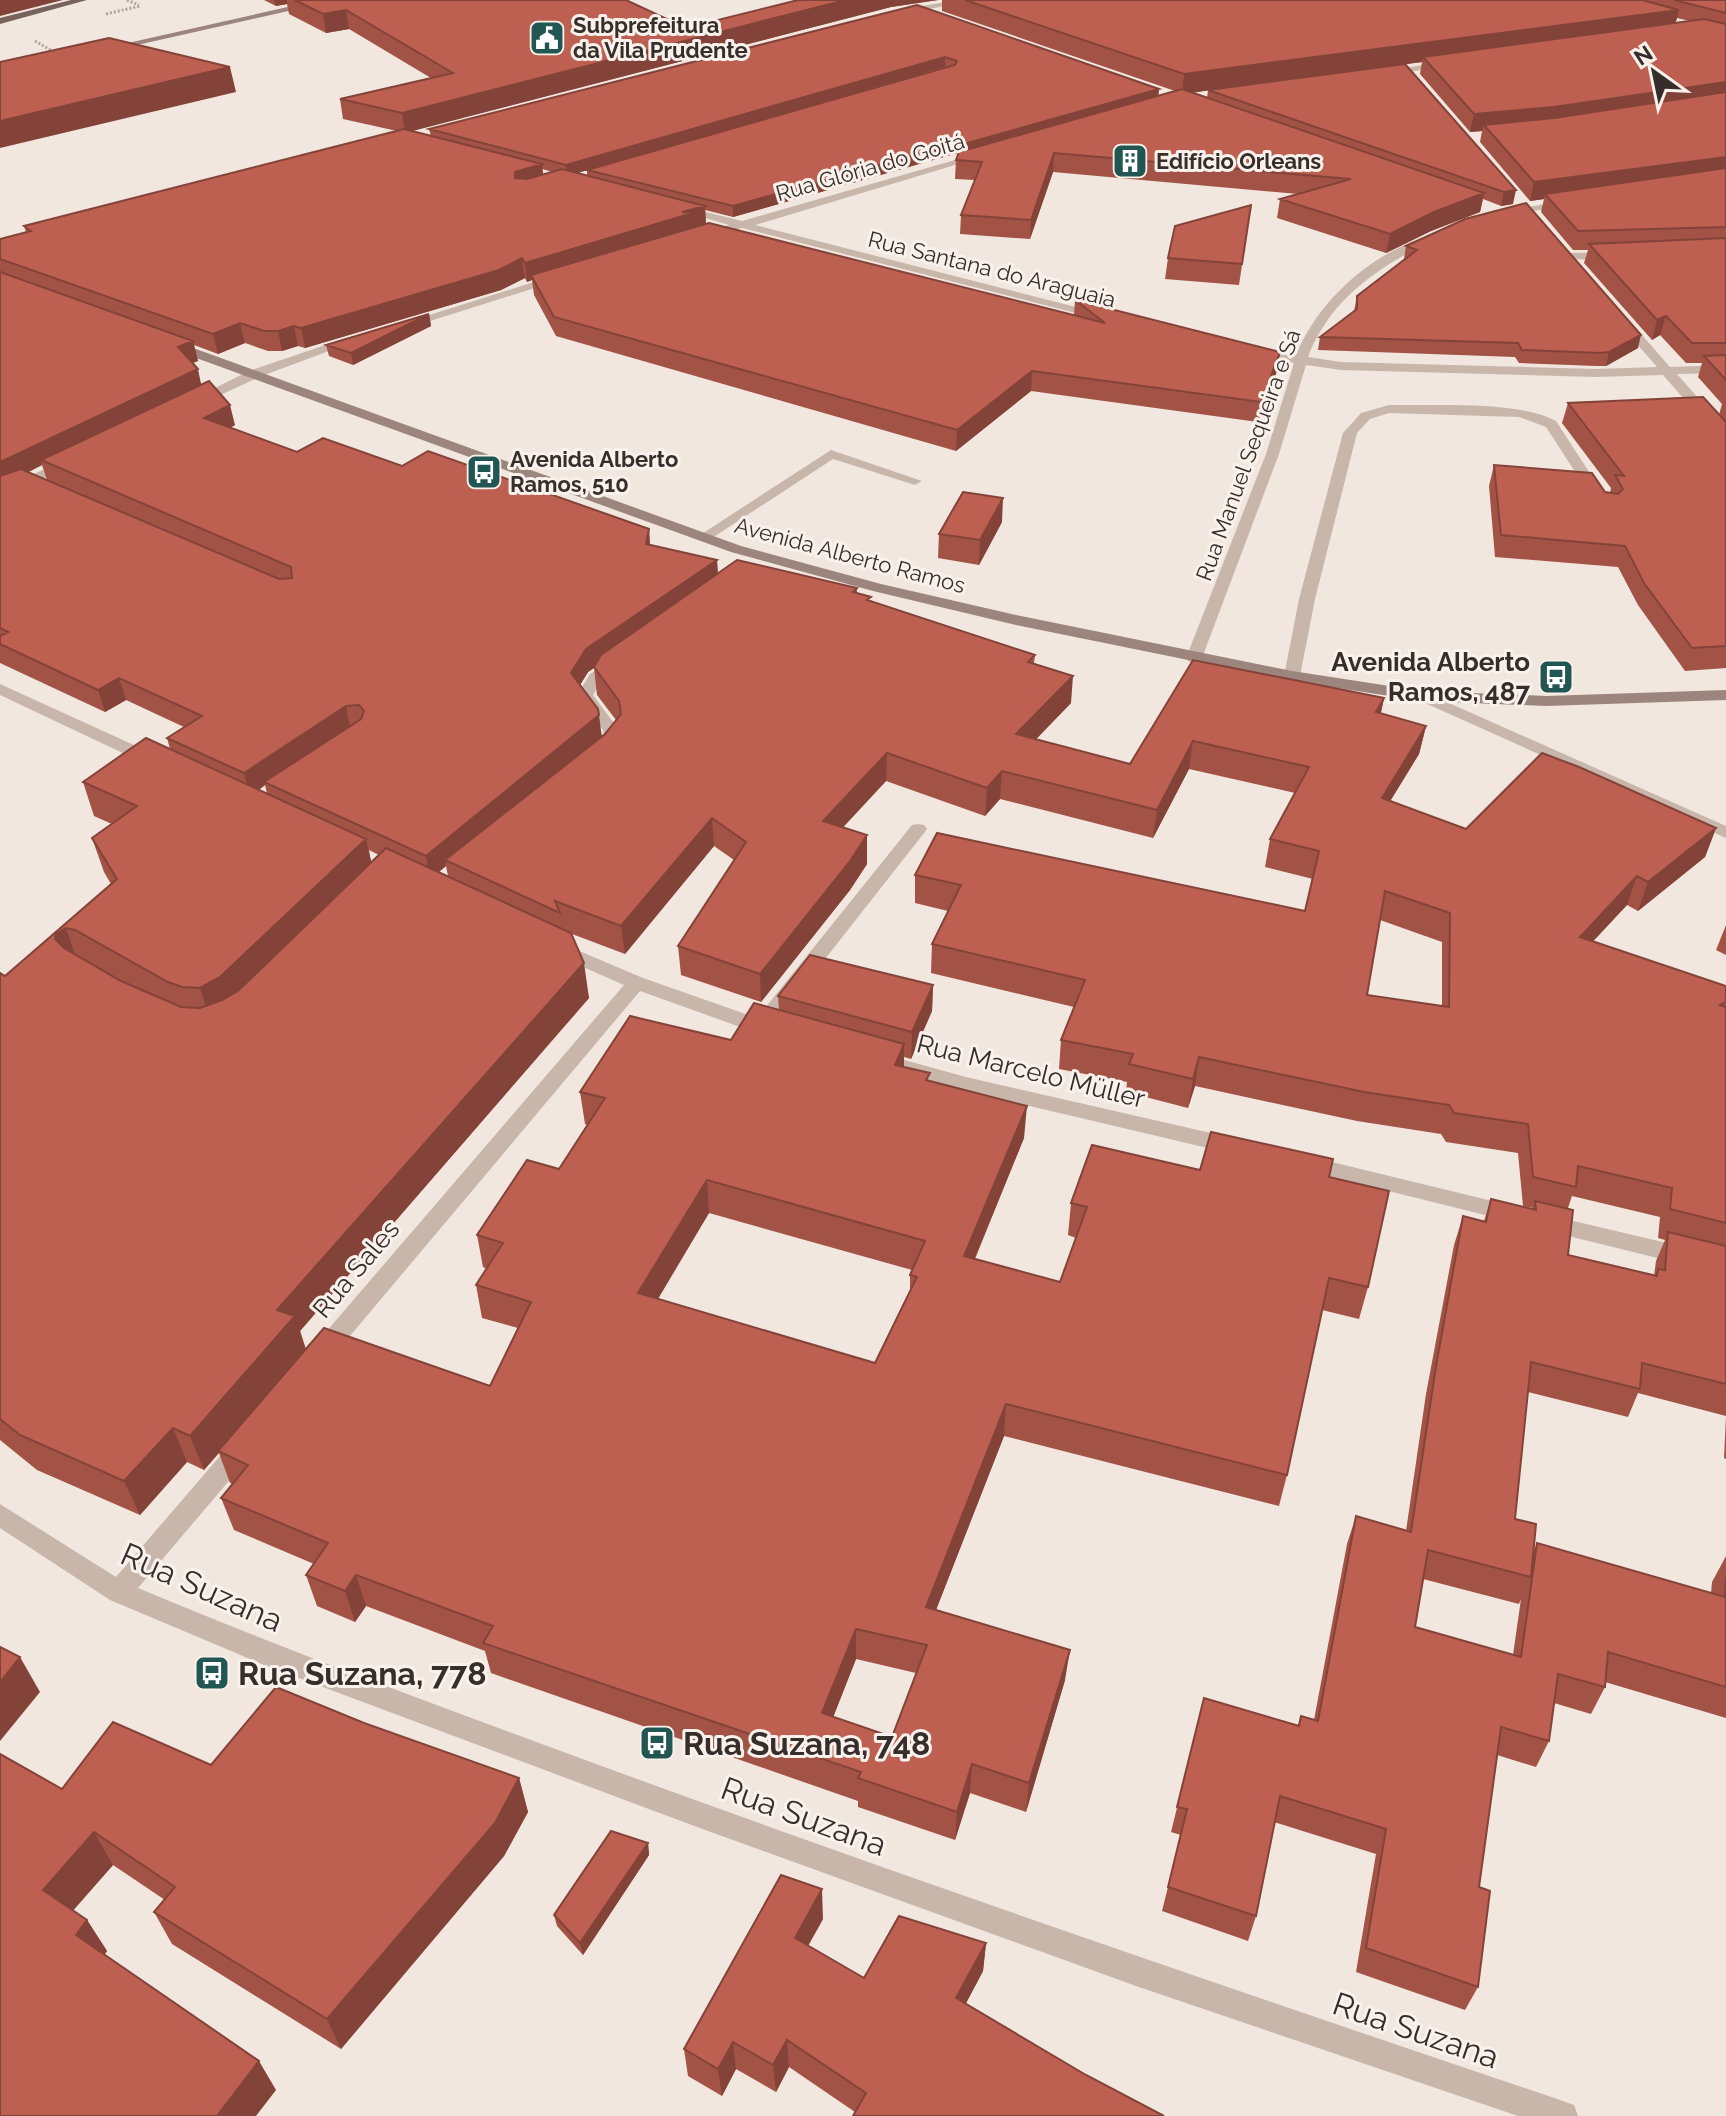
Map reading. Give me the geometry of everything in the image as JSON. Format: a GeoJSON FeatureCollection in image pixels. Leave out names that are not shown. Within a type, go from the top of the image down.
{"type":"FeatureCollection","features":[{"type":"Feature","properties":{"kind":"main road"},"geometry":{"type":"LineString","coordinates":[[0,21],[82,0]]}},
{"type":"Feature","properties":{"kind":"main road"},"geometry":{"type":"LineString","coordinates":[[93,52],[332,0]]}},
{"type":"Feature","properties":{"kind":"main road","name":"Avenida Alberto Ramos"},"geometry":{"type":"LineString","coordinates":[[150,336],[704,537],[759,562],[1194,658],[1422,696],[1546,701],[1726,695]]}},
{"type":"Feature","properties":{"kind":"street"},"geometry":{"type":"LineString","coordinates":[[892,0],[941,17]]}},
{"type":"Feature","properties":{"kind":"street"},"geometry":{"type":"LineString","coordinates":[[879,16],[915,7],[977,0]]}},
{"type":"Feature","properties":{"kind":"street"},"geometry":{"type":"LineString","coordinates":[[1376,73],[1453,63]]}},
{"type":"Feature","properties":{"kind":"street"},"geometry":{"type":"LineString","coordinates":[[1406,69],[1416,81]]}},
{"type":"Feature","properties":{"kind":"street","name":"Rua Glória do Goitá"},"geometry":{"type":"LineString","coordinates":[[695,238],[997,151]]}},
{"type":"Feature","properties":{"kind":"street"},"geometry":{"type":"LineString","coordinates":[[1517,198],[1538,221]]}},
{"type":"Feature","properties":{"kind":"street"},"geometry":{"type":"LineString","coordinates":[[1491,212],[1528,210],[1589,200]]}},
{"type":"Feature","properties":{"kind":"street","name":"Rua Santana do Araguaia"},"geometry":{"type":"LineString","coordinates":[[668,206],[1108,319]]}},
{"type":"Feature","properties":{"kind":"street","name":"Rua Manuel Sequeira e Sá"},"geometry":{"type":"LineString","coordinates":[[1194,658],[1284,422],[1306,343],[1323,315],[1342,295],[1402,250],[1439,234]]}},
{"type":"Feature","properties":{"kind":"street"},"geometry":{"type":"LineString","coordinates":[[1559,245],[1579,269]]}},
{"type":"Feature","properties":{"kind":"street"},"geometry":{"type":"LineString","coordinates":[[1569,257],[1632,255]]}},
{"type":"Feature","properties":{"kind":"street"},"geometry":{"type":"LineString","coordinates":[[394,328],[575,274]]}},
{"type":"Feature","properties":{"kind":"street"},"geometry":{"type":"LineString","coordinates":[[1619,315],[1726,438]]}},
{"type":"Feature","properties":{"kind":"street"},"geometry":{"type":"LineString","coordinates":[[178,410],[254,374],[364,337]]}},
{"type":"Feature","properties":{"kind":"street"},"geometry":{"type":"LineString","coordinates":[[1244,351],[1299,362],[1357,367],[1668,373],[1726,369]]}},
{"type":"Feature","properties":{"kind":"street"},"geometry":{"type":"LineString","coordinates":[[1292,676],[1307,599],[1350,433],[1360,417],[1370,411],[1519,413],[1540,418],[1551,424],[1607,509]]}},
{"type":"Feature","properties":{"kind":"street"},"geometry":{"type":"LineString","coordinates":[[704,537],[831,454],[915,481]]}},
{"type":"Feature","properties":{"kind":"street"},"geometry":{"type":"LineString","coordinates":[[0,495],[34,484],[82,455]]}},
{"type":"Feature","properties":{"kind":"street"},"geometry":{"type":"LineString","coordinates":[[588,765],[613,740],[611,730],[585,695],[588,686],[636,649]]}},
{"type":"Feature","properties":{"kind":"street"},"geometry":{"type":"LineString","coordinates":[[0,689],[168,767]]}},
{"type":"Feature","properties":{"kind":"street"},"geometry":{"type":"LineString","coordinates":[[1422,696],[1726,833]]}},
{"type":"Feature","properties":{"kind":"street"},"geometry":{"type":"LineString","coordinates":[[761,1027],[918,829]]}},
{"type":"Feature","properties":{"kind":"street"},"geometry":{"type":"LineString","coordinates":[[538,940],[636,983],[788,1034]]}},
{"type":"Feature","properties":{"kind":"street","name":"Rua Sales"},"geometry":{"type":"LineString","coordinates":[[305,1373],[636,983]]}},
{"type":"Feature","properties":{"kind":"street","name":"Rua Marcelo Müller"},"geometry":{"type":"LineString","coordinates":[[854,1053],[966,1084],[1246,1149]]}},
{"type":"Feature","properties":{"kind":"street"},"geometry":{"type":"LineString","coordinates":[[1292,1161],[1726,1266]]}},
{"type":"Feature","properties":{"kind":"street"},"geometry":{"type":"LineString","coordinates":[[119,1592],[254,1434]]}},
{"type":"Feature","properties":{"kind":"street","name":"Rua Suzana"},"geometry":{"type":"LineString","coordinates":[[0,1515],[119,1592],[273,1657],[697,1814],[1136,1971],[1563,2116]]}},
{"type":"Feature","properties":{"kind":"path"},"geometry":{"type":"LineString","coordinates":[[127,0],[140,6]]}},
{"type":"Feature","properties":{"kind":"building"},"geometry":{"type":"Polygon","coordinates":[[[295,0],[626,0],[686,28],[798,0],[846,0],[402,113],[340,99],[453,73],[346,10],[323,14],[295,0]]]}},
{"type":"Feature","properties":{"kind":"building"},"geometry":{"type":"Polygon","coordinates":[[[965,0],[1642,0],[1679,10],[1184,74],[965,0]]]}},
{"type":"Feature","properties":{"kind":"building"},"geometry":{"type":"Polygon","coordinates":[[[1674,0],[1726,0],[1726,13],[1674,0]]]}},
{"type":"Feature","properties":{"kind":"building"},"geometry":{"type":"Polygon","coordinates":[[[917,5],[1159,89],[733,206],[587,170],[955,65],[957,61],[945,57],[566,165],[429,129],[917,5]]]}},
{"type":"Feature","properties":{"kind":"building"},"geometry":{"type":"Polygon","coordinates":[[[1704,19],[1726,24],[1726,82],[1554,107],[1474,114],[1423,57],[1704,19]]]}},
{"type":"Feature","properties":{"kind":"building"},"geometry":{"type":"Polygon","coordinates":[[[109,38],[230,67],[0,121],[0,62],[109,38]]]}},
{"type":"Feature","properties":{"kind":"building"},"geometry":{"type":"Polygon","coordinates":[[[1405,64],[1516,190],[1504,192],[1208,90],[1405,64]]]}},
{"type":"Feature","properties":{"kind":"building"},"geometry":{"type":"Polygon","coordinates":[[[1182,89],[1484,193],[1434,212],[1390,234],[1280,199],[1351,179],[1054,153],[1031,220],[961,215],[982,162],[956,160],[959,152],[1182,89]]]}},
{"type":"Feature","properties":{"kind":"building"},"geometry":{"type":"Polygon","coordinates":[[[1726,92],[1726,157],[1534,182],[1484,125],[1554,118],[1726,92]]]}},
{"type":"Feature","properties":{"kind":"building"},"geometry":{"type":"Polygon","coordinates":[[[404,129],[542,164],[515,172],[515,178],[527,179],[562,169],[705,206],[682,212],[693,213],[525,263],[522,258],[499,270],[301,328],[294,326],[278,331],[264,331],[240,323],[213,334],[0,259],[0,239],[31,231],[24,226],[404,129]]]}},
{"type":"Feature","properties":{"kind":"building"},"geometry":{"type":"Polygon","coordinates":[[[1726,168],[1726,227],[1578,231],[1545,194],[1726,168]]]}},
{"type":"Feature","properties":{"kind":"building"},"geometry":{"type":"Polygon","coordinates":[[[1526,203],[1641,335],[1609,352],[1600,353],[1522,350],[1518,343],[1320,337],[1357,309],[1357,296],[1417,250],[1406,246],[1465,219],[1526,203]]]}},
{"type":"Feature","properties":{"kind":"building"},"geometry":{"type":"Polygon","coordinates":[[[1251,205],[1242,264],[1168,258],[1175,226],[1251,205]]]}},
{"type":"Feature","properties":{"kind":"building"},"geometry":{"type":"Polygon","coordinates":[[[709,223],[1105,323],[1075,300],[1280,352],[1261,402],[1032,371],[957,430],[554,317],[531,275],[709,223]]]}},
{"type":"Feature","properties":{"kind":"building"},"geometry":{"type":"Polygon","coordinates":[[[1726,238],[1726,343],[1692,343],[1666,316],[1657,320],[1589,244],[1726,238]]]}},
{"type":"Feature","properties":{"kind":"building"},"geometry":{"type":"Polygon","coordinates":[[[0,272],[193,341],[178,347],[198,369],[0,462],[0,272]]]}},
{"type":"Feature","properties":{"kind":"building"},"geometry":{"type":"Polygon","coordinates":[[[429,314],[351,353],[326,345],[429,314]]]}},
{"type":"Feature","properties":{"kind":"building"},"geometry":{"type":"Polygon","coordinates":[[[1726,355],[1726,380],[1704,356],[1726,355]]]}},
{"type":"Feature","properties":{"kind":"building"},"geometry":{"type":"Polygon","coordinates":[[[209,381],[230,405],[204,418],[297,452],[323,438],[402,466],[428,451],[649,529],[646,544],[717,560],[586,649],[571,673],[598,709],[599,715],[426,856],[264,782],[361,719],[364,711],[359,705],[346,706],[244,773],[167,738],[202,716],[119,678],[98,690],[0,644],[0,636],[8,632],[0,628],[0,476],[21,469],[279,579],[292,578],[291,567],[41,460],[209,381]]]}},
{"type":"Feature","properties":{"kind":"building"},"geometry":{"type":"Polygon","coordinates":[[[1703,397],[1726,422],[1726,646],[1692,648],[1644,583],[1625,546],[1501,535],[1494,465],[1592,473],[1605,492],[1618,494],[1623,489],[1615,475],[1624,476],[1568,403],[1703,397]]]}},
{"type":"Feature","properties":{"kind":"building"},"geometry":{"type":"Polygon","coordinates":[[[963,492],[1003,498],[980,540],[939,534],[963,492]]]}},
{"type":"Feature","properties":{"kind":"building"},"geometry":{"type":"Polygon","coordinates":[[[737,560],[857,588],[853,592],[871,597],[867,600],[1035,655],[1028,662],[1073,676],[1016,734],[1130,764],[1193,660],[1384,698],[1376,712],[1426,726],[1382,798],[1466,829],[1542,753],[1716,828],[1648,882],[1637,876],[1580,937],[1726,986],[1726,1002],[1720,1005],[1726,1007],[1726,1223],[1670,1209],[1672,1188],[1578,1166],[1576,1187],[1533,1177],[1528,1124],[1454,1113],[1449,1105],[1364,1092],[1199,1057],[1193,1079],[1129,1064],[1133,1054],[1061,1040],[1085,980],[932,944],[961,885],[915,875],[937,833],[1305,911],[1319,851],[1270,839],[1309,767],[1193,741],[1157,810],[1002,771],[987,788],[887,753],[823,821],[867,835],[760,974],[678,946],[746,842],[712,818],[621,926],[555,901],[560,913],[445,860],[605,734],[621,714],[619,701],[594,667],[601,655],[737,560]],[[1385,891],[1367,995],[1449,1007],[1450,913],[1385,891]]]}},
{"type":"Feature","properties":{"kind":"building"},"geometry":{"type":"Polygon","coordinates":[[[146,738],[366,839],[220,977],[200,988],[168,982],[75,930],[66,928],[56,934],[55,939],[64,948],[121,981],[181,1007],[200,1008],[222,1000],[238,991],[386,848],[571,933],[584,963],[277,1310],[295,1316],[190,1436],[173,1428],[124,1481],[20,1435],[0,1419],[0,973],[5,976],[117,879],[92,838],[137,806],[83,782],[146,738]]]}},
{"type":"Feature","properties":{"kind":"building"},"geometry":{"type":"Polygon","coordinates":[[[810,955],[933,985],[912,1032],[778,996],[810,955]]]}},
{"type":"Feature","properties":{"kind":"building"},"geometry":{"type":"Polygon","coordinates":[[[754,1003],[904,1044],[895,1065],[930,1073],[926,1080],[1027,1106],[964,1256],[1060,1282],[1087,1207],[1071,1203],[1092,1145],[1200,1170],[1211,1132],[1333,1159],[1329,1177],[1389,1191],[1368,1287],[1329,1278],[1287,1475],[1006,1404],[926,1607],[1070,1650],[1029,1783],[972,1764],[957,1812],[858,1778],[861,1772],[483,1643],[493,1626],[356,1575],[345,1591],[306,1575],[328,1543],[221,1498],[248,1465],[218,1451],[324,1328],[490,1386],[531,1302],[476,1285],[503,1243],[477,1235],[527,1160],[559,1169],[605,1098],[580,1092],[630,1016],[731,1040],[754,1003]],[[707,1180],[638,1293],[875,1363],[917,1277],[910,1275],[925,1241],[707,1180]],[[856,1629],[822,1713],[892,1737],[927,1645],[856,1629]]]}},
{"type":"Feature","properties":{"kind":"building"},"geometry":{"type":"Polygon","coordinates":[[[1491,1199],[1536,1210],[1535,1201],[1573,1210],[1568,1255],[1657,1276],[1658,1269],[1665,1270],[1668,1232],[1726,1246],[1726,1384],[1642,1363],[1640,1389],[1531,1362],[1515,1519],[1536,1524],[1531,1577],[1428,1550],[1415,1627],[1521,1657],[1537,1543],[1725,1597],[1726,1577],[1726,1687],[1608,1652],[1605,1687],[1558,1674],[1549,1741],[1501,1727],[1479,1887],[1490,1891],[1478,1987],[1366,1948],[1386,1829],[1280,1796],[1256,1916],[1168,1887],[1187,1809],[1177,1807],[1204,1698],[1299,1726],[1301,1716],[1318,1721],[1356,1516],[1411,1532],[1463,1216],[1486,1222],[1491,1199]]]}},
{"type":"Feature","properties":{"kind":"building"},"geometry":{"type":"Polygon","coordinates":[[[0,1647],[20,1657],[0,1682],[0,1647]]]}},
{"type":"Feature","properties":{"kind":"building"},"geometry":{"type":"Polygon","coordinates":[[[276,1687],[364,1723],[519,1778],[495,1823],[327,2019],[154,1912],[175,1887],[94,1832],[43,1890],[87,1920],[76,1935],[259,2061],[217,2116],[0,2116],[0,1754],[62,1789],[113,1722],[211,1765],[276,1687]]]}},
{"type":"Feature","properties":{"kind":"building"},"geometry":{"type":"Polygon","coordinates":[[[611,1831],[648,1843],[580,1943],[554,1915],[611,1831]]]}},
{"type":"Feature","properties":{"kind":"building"},"geometry":{"type":"Polygon","coordinates":[[[781,1875],[822,1889],[795,1938],[864,1978],[899,1916],[986,1943],[956,1998],[1086,2075],[1164,2116],[853,2116],[866,2093],[787,2040],[773,2065],[733,2042],[718,2069],[684,2049],[781,1875]]]}},
{"type":"Feature","properties":{"kind":"place","name":"Subprefeitura da Vila Prudente"},"geometry":{"type":"Point","coordinates":[547,38]}},
{"type":"Feature","properties":{"kind":"place","name":"Edifício Orleans"},"geometry":{"type":"Point","coordinates":[1130,161]}},
{"type":"Feature","properties":{"kind":"place","name":"Avenida Alberto Ramos, 510"},"geometry":{"type":"Point","coordinates":[484,472]}},
{"type":"Feature","properties":{"kind":"place","name":"Avenida Alberto Ramos, 487"},"geometry":{"type":"Point","coordinates":[1556,677]}},
{"type":"Feature","properties":{"kind":"place","name":"Rua Suzana, 778"},"geometry":{"type":"Point","coordinates":[212,1673]}},
{"type":"Feature","properties":{"kind":"place","name":"Rua Suzana, 748"},"geometry":{"type":"Point","coordinates":[657,1743]}}]}
